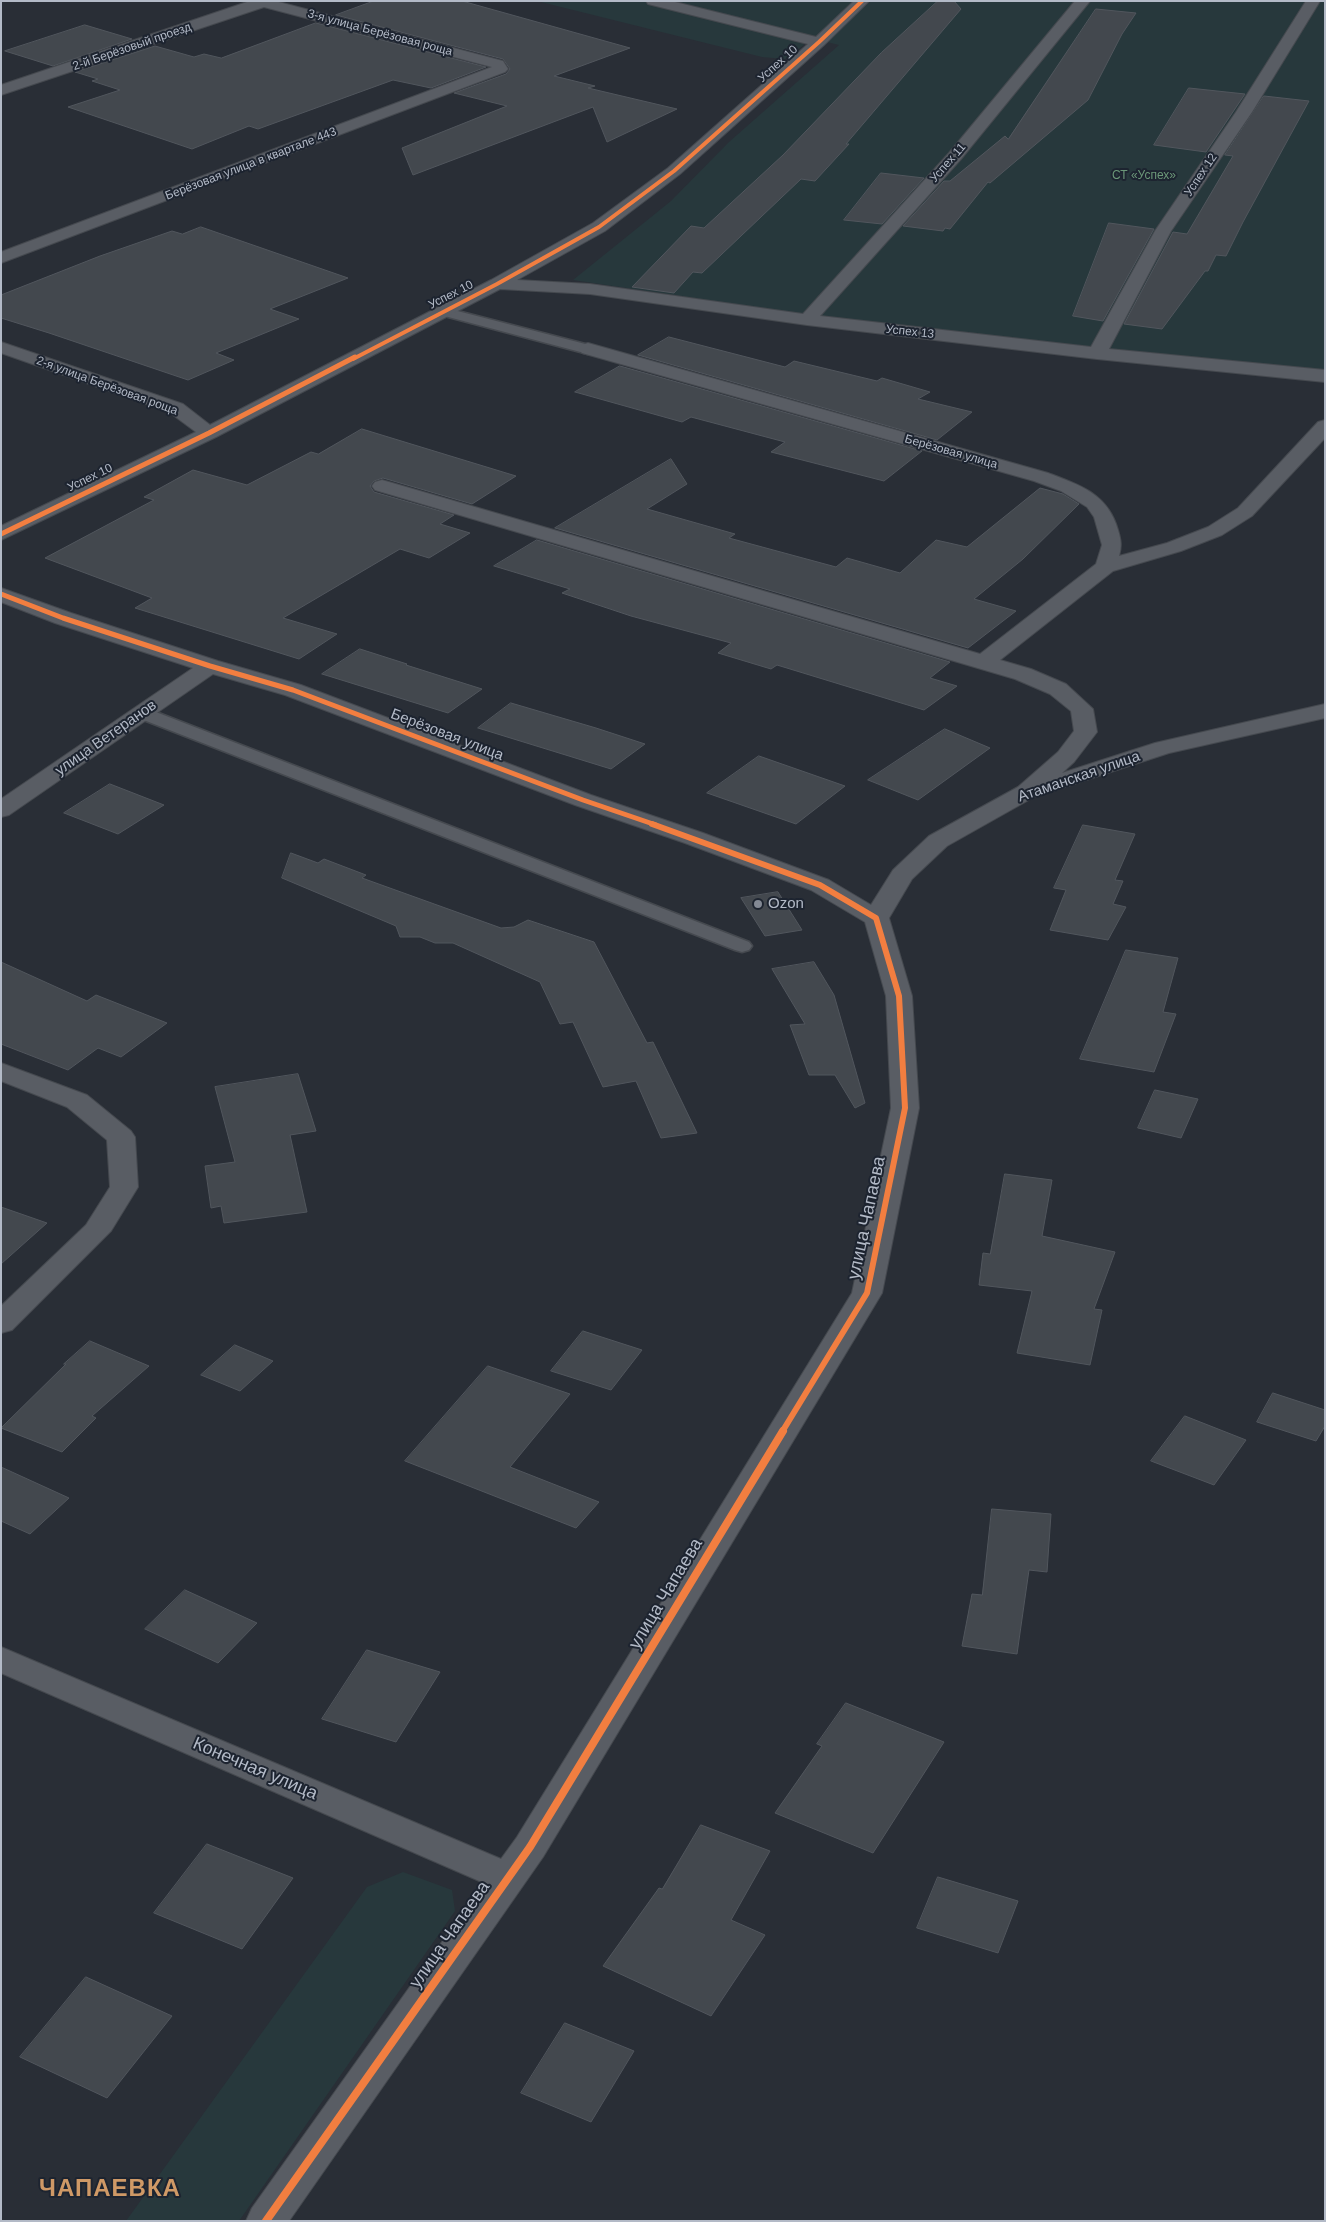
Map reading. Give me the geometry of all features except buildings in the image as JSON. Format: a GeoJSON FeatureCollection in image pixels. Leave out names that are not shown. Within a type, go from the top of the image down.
{"type":"FeatureCollection","features":[{"type":"Feature","properties":{"kind":"street"},"geometry":{"type":"LineString","coordinates":[[653,1],[819,42]]}},
{"type":"Feature","properties":{"kind":"street","name":"Успех 10"},"geometry":{"type":"LineString","coordinates":[[1,534],[209,433],[497,284],[599,227],[674,171],[819,42],[862,1]]}},
{"type":"Feature","properties":{"kind":"street","name":"Успех 11"},"geometry":{"type":"LineString","coordinates":[[807,320],[955,156],[1083,1]]}},
{"type":"Feature","properties":{"kind":"street","name":"Успех 12"},"geometry":{"type":"LineString","coordinates":[[1097,353],[1163,231],[1244,112],[1313,1]]}},
{"type":"Feature","properties":{"kind":"street","name":"3-я улица Берёзовая роща"},"geometry":{"type":"LineString","coordinates":[[260,2],[498,64],[500,69]]}},
{"type":"Feature","properties":{"kind":"street","name":"2-й Берёзовый проезд"},"geometry":{"type":"LineString","coordinates":[[1,90],[260,2]]}},
{"type":"Feature","properties":{"kind":"street","name":"Берёзовая улица в квартале 443"},"geometry":{"type":"LineString","coordinates":[[1,258],[500,69]]}},
{"type":"Feature","properties":{"kind":"street","name":"Успех 13"},"geometry":{"type":"LineString","coordinates":[[497,284],[590,289],[807,320],[1097,353],[1325,376]]}},
{"type":"Feature","properties":{"kind":"street","name":"2-я улица Берёзовая роща"},"geometry":{"type":"LineString","coordinates":[[1,347],[176,408],[209,433]]}},
{"type":"Feature","properties":{"kind":"street","name":"Берёзовая улица"},"geometry":{"type":"LineString","coordinates":[[588,349],[1041,477],[1068,487],[1094,503],[1104,516],[1112,545],[1106,567]]}},
{"type":"Feature","properties":{"kind":"street"},"geometry":{"type":"LineString","coordinates":[[984,662],[1106,567],[1174,546],[1214,531],[1245,512],[1325,426]]}},
{"type":"Feature","properties":{"kind":"street"},"geometry":{"type":"LineString","coordinates":[[382,486],[984,662],[1023,674],[1058,689],[1082,709],[1086,732],[1066,757],[1026,792]]}},
{"type":"Feature","properties":{"kind":"street","name":"Берёзовая улица"},"geometry":{"type":"LineString","coordinates":[[1,594],[63,618],[210,666],[293,690],[583,800],[820,885],[876,918]]}},
{"type":"Feature","properties":{"kind":"street","name":"улица Ветеранов"},"geometry":{"type":"LineString","coordinates":[[1,810],[210,666]]}},
{"type":"Feature","properties":{"kind":"street","name":"Атаманская улица"},"geometry":{"type":"LineString","coordinates":[[876,918],[902,875],[938,841],[1026,792],[1163,748],[1325,711]]}},
{"type":"Feature","properties":{"kind":"street","name":"улица Чапаева"},"geometry":{"type":"LineString","coordinates":[[266,2221],[535,1838],[867,1293],[905,1108],[899,996],[876,918]]}},
{"type":"Feature","properties":{"kind":"street"},"geometry":{"type":"LineString","coordinates":[[1,1071],[77,1101],[121,1137],[124,1187],[97,1231],[1,1323]]}},
{"type":"Feature","properties":{"kind":"street","name":"Конечная улица"},"geometry":{"type":"LineString","coordinates":[[1,1659],[508,1878]]}},
{"type":"Feature","properties":{"kind":"lane"},"geometry":{"type":"LineString","coordinates":[[442,311],[588,349]]}},
{"type":"Feature","properties":{"kind":"lane"},"geometry":{"type":"LineString","coordinates":[[143,713],[742,946]]}},
{"type":"Feature","properties":{"kind":"green space"},"geometry":{"type":"Polygon","coordinates":[[[537,1],[645,1],[803,40],[804,45],[785,59],[762,57],[537,1]]]}},
{"type":"Feature","properties":{"kind":"green space","name":"СТ «Успех»"},"geometry":{"type":"Polygon","coordinates":[[[663,1],[1325,1],[1325,372],[826,318],[573,280],[671,201],[729,142],[839,45],[663,1]]]}},
{"type":"Feature","properties":{"kind":"green space"},"geometry":{"type":"Polygon","coordinates":[[[403,1872],[452,1890],[455,1911],[239,2221],[126,2221],[367,1887],[403,1872]]]}},
{"type":"Feature","properties":{"kind":"cycle path"},"geometry":{"type":"LineString","coordinates":[[1,534],[209,433],[497,284],[599,227],[674,171],[819,42],[862,1]]}},
{"type":"Feature","properties":{"kind":"cycle path"},"geometry":{"type":"LineString","coordinates":[[1,594],[63,618],[210,666],[293,690],[583,800],[694,838],[820,885],[876,918],[899,996],[905,1108],[867,1293],[530,1847],[266,2221]]}},
{"type":"Feature","properties":{"kind":"place","name":"Ozon"},"geometry":{"type":"Point","coordinates":[758,904]}},
{"type":"Feature","properties":{"kind":"district","name":"ЧАПАЕВКА"},"geometry":{"type":"Point","coordinates":[110,2189]}}]}
